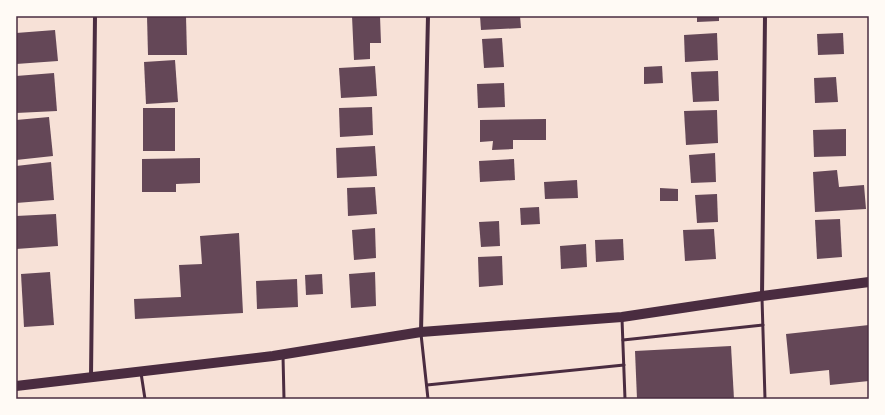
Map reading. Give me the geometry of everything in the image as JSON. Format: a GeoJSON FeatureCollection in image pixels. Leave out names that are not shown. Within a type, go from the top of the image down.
{"type":"FeatureCollection","features":[{"type":"Feature","properties":{"kind":"main road"},"geometry":{"type":"LineString","coordinates":[[16,386],[283,354],[421,332],[622,317],[869,282]]}},
{"type":"Feature","properties":{"kind":"street"},"geometry":{"type":"LineString","coordinates":[[91,377],[95,16]]}},
{"type":"Feature","properties":{"kind":"street"},"geometry":{"type":"LineString","coordinates":[[421,332],[428,16]]}},
{"type":"Feature","properties":{"kind":"street"},"geometry":{"type":"LineString","coordinates":[[762,296],[765,16]]}},
{"type":"Feature","properties":{"kind":"lane"},"geometry":{"type":"LineString","coordinates":[[762,296],[765,399]]}},
{"type":"Feature","properties":{"kind":"lane"},"geometry":{"type":"LineString","coordinates":[[622,317],[625,399]]}},
{"type":"Feature","properties":{"kind":"lane"},"geometry":{"type":"LineString","coordinates":[[623,340],[763,325]]}},
{"type":"Feature","properties":{"kind":"lane"},"geometry":{"type":"LineString","coordinates":[[421,332],[428,399]]}},
{"type":"Feature","properties":{"kind":"lane"},"geometry":{"type":"LineString","coordinates":[[283,354],[284,399]]}},
{"type":"Feature","properties":{"kind":"lane"},"geometry":{"type":"LineString","coordinates":[[427,385],[624,365]]}},
{"type":"Feature","properties":{"kind":"lane"},"geometry":{"type":"LineString","coordinates":[[141,371],[145,399]]}},
{"type":"Feature","properties":{"kind":"building"},"geometry":{"type":"Polygon","coordinates":[[[147,16],[186,16],[187,55],[148,55],[147,16]]]}},
{"type":"Feature","properties":{"kind":"building"},"geometry":{"type":"Polygon","coordinates":[[[352,16],[380,16],[381,43],[370,43],[370,59],[354,60],[352,16]]]}},
{"type":"Feature","properties":{"kind":"building"},"geometry":{"type":"Polygon","coordinates":[[[480,16],[520,16],[521,28],[481,30],[480,16]]]}},
{"type":"Feature","properties":{"kind":"building"},"geometry":{"type":"Polygon","coordinates":[[[697,16],[719,16],[719,21],[697,22],[697,16]]]}},
{"type":"Feature","properties":{"kind":"building"},"geometry":{"type":"Polygon","coordinates":[[[55,30],[58,61],[16,64],[16,33],[55,30]]]}},
{"type":"Feature","properties":{"kind":"building"},"geometry":{"type":"Polygon","coordinates":[[[717,33],[718,60],[685,62],[684,35],[717,33]]]}},
{"type":"Feature","properties":{"kind":"building"},"geometry":{"type":"Polygon","coordinates":[[[843,33],[844,54],[818,55],[817,34],[843,33]]]}},
{"type":"Feature","properties":{"kind":"building"},"geometry":{"type":"Polygon","coordinates":[[[502,38],[504,67],[484,68],[482,39],[502,38]]]}},
{"type":"Feature","properties":{"kind":"building"},"geometry":{"type":"Polygon","coordinates":[[[175,60],[178,102],[146,104],[144,62],[175,60]]]}},
{"type":"Feature","properties":{"kind":"building"},"geometry":{"type":"Polygon","coordinates":[[[375,66],[377,96],[341,98],[339,68],[375,66]]]}},
{"type":"Feature","properties":{"kind":"building"},"geometry":{"type":"Polygon","coordinates":[[[662,66],[663,83],[644,84],[644,67],[662,66]]]}},
{"type":"Feature","properties":{"kind":"building"},"geometry":{"type":"Polygon","coordinates":[[[718,71],[719,101],[693,102],[691,72],[718,71]]]}},
{"type":"Feature","properties":{"kind":"building"},"geometry":{"type":"Polygon","coordinates":[[[54,73],[57,111],[16,113],[16,76],[54,73]]]}},
{"type":"Feature","properties":{"kind":"building"},"geometry":{"type":"Polygon","coordinates":[[[836,77],[838,102],[815,103],[814,78],[836,77]]]}},
{"type":"Feature","properties":{"kind":"building"},"geometry":{"type":"Polygon","coordinates":[[[504,83],[505,107],[478,108],[477,84],[504,83]]]}},
{"type":"Feature","properties":{"kind":"building"},"geometry":{"type":"Polygon","coordinates":[[[372,107],[373,135],[340,137],[339,108],[372,107]]]}},
{"type":"Feature","properties":{"kind":"building"},"geometry":{"type":"Polygon","coordinates":[[[143,108],[175,108],[175,151],[143,151],[143,108]]]}},
{"type":"Feature","properties":{"kind":"building"},"geometry":{"type":"Polygon","coordinates":[[[717,110],[718,143],[686,145],[684,111],[717,110]]]}},
{"type":"Feature","properties":{"kind":"building"},"geometry":{"type":"Polygon","coordinates":[[[49,117],[53,156],[16,160],[16,120],[49,117]]]}},
{"type":"Feature","properties":{"kind":"building"},"geometry":{"type":"Polygon","coordinates":[[[546,119],[546,140],[513,140],[513,149],[492,150],[493,141],[480,142],[480,120],[546,119]]]}},
{"type":"Feature","properties":{"kind":"building"},"geometry":{"type":"Polygon","coordinates":[[[846,129],[846,156],[814,157],[813,130],[846,129]]]}},
{"type":"Feature","properties":{"kind":"building"},"geometry":{"type":"Polygon","coordinates":[[[375,146],[377,176],[337,178],[336,148],[375,146]]]}},
{"type":"Feature","properties":{"kind":"building"},"geometry":{"type":"Polygon","coordinates":[[[715,153],[716,182],[691,183],[689,155],[715,153]]]}},
{"type":"Feature","properties":{"kind":"building"},"geometry":{"type":"Polygon","coordinates":[[[200,158],[200,183],[176,184],[176,192],[142,192],[142,159],[200,158]]]}},
{"type":"Feature","properties":{"kind":"building"},"geometry":{"type":"Polygon","coordinates":[[[514,159],[515,180],[480,182],[479,161],[514,159]]]}},
{"type":"Feature","properties":{"kind":"building"},"geometry":{"type":"Polygon","coordinates":[[[51,162],[54,200],[16,203],[16,166],[51,162]]]}},
{"type":"Feature","properties":{"kind":"building"},"geometry":{"type":"Polygon","coordinates":[[[837,170],[839,187],[864,185],[866,209],[815,212],[813,172],[837,170]]]}},
{"type":"Feature","properties":{"kind":"building"},"geometry":{"type":"Polygon","coordinates":[[[577,180],[578,198],[545,199],[544,182],[577,180]]]}},
{"type":"Feature","properties":{"kind":"building"},"geometry":{"type":"Polygon","coordinates":[[[375,187],[377,214],[348,216],[347,188],[375,187]]]}},
{"type":"Feature","properties":{"kind":"building"},"geometry":{"type":"Polygon","coordinates":[[[660,188],[678,189],[678,201],[660,201],[660,188]]]}},
{"type":"Feature","properties":{"kind":"building"},"geometry":{"type":"Polygon","coordinates":[[[717,194],[718,222],[697,223],[695,195],[717,194]]]}},
{"type":"Feature","properties":{"kind":"building"},"geometry":{"type":"Polygon","coordinates":[[[539,207],[540,224],[521,225],[520,208],[539,207]]]}},
{"type":"Feature","properties":{"kind":"building"},"geometry":{"type":"Polygon","coordinates":[[[56,214],[58,246],[16,249],[16,216],[56,214]]]}},
{"type":"Feature","properties":{"kind":"building"},"geometry":{"type":"Polygon","coordinates":[[[840,219],[842,257],[817,259],[815,220],[840,219]]]}},
{"type":"Feature","properties":{"kind":"building"},"geometry":{"type":"Polygon","coordinates":[[[499,221],[500,246],[481,247],[479,222],[499,221]]]}},
{"type":"Feature","properties":{"kind":"building"},"geometry":{"type":"Polygon","coordinates":[[[375,228],[376,258],[354,260],[352,230],[375,228]]]}},
{"type":"Feature","properties":{"kind":"building"},"geometry":{"type":"Polygon","coordinates":[[[714,229],[716,259],[685,261],[683,230],[714,229]]]}},
{"type":"Feature","properties":{"kind":"building"},"geometry":{"type":"Polygon","coordinates":[[[239,233],[243,313],[135,319],[134,299],[181,297],[179,265],[202,264],[200,236],[239,233]]]}},
{"type":"Feature","properties":{"kind":"building"},"geometry":{"type":"Polygon","coordinates":[[[623,239],[624,260],[596,262],[595,240],[623,239]]]}},
{"type":"Feature","properties":{"kind":"building"},"geometry":{"type":"Polygon","coordinates":[[[586,244],[587,267],[561,269],[560,246],[586,244]]]}},
{"type":"Feature","properties":{"kind":"building"},"geometry":{"type":"Polygon","coordinates":[[[502,256],[503,285],[479,287],[478,257],[502,256]]]}},
{"type":"Feature","properties":{"kind":"building"},"geometry":{"type":"Polygon","coordinates":[[[50,272],[54,325],[24,327],[21,274],[50,272]]]}},
{"type":"Feature","properties":{"kind":"building"},"geometry":{"type":"Polygon","coordinates":[[[375,272],[376,306],[351,308],[349,274],[375,272]]]}},
{"type":"Feature","properties":{"kind":"building"},"geometry":{"type":"Polygon","coordinates":[[[322,274],[323,294],[306,295],[305,275],[322,274]]]}},
{"type":"Feature","properties":{"kind":"building"},"geometry":{"type":"Polygon","coordinates":[[[297,279],[298,307],[257,309],[256,281],[297,279]]]}},
{"type":"Feature","properties":{"kind":"building"},"geometry":{"type":"Polygon","coordinates":[[[869,325],[869,381],[830,385],[829,370],[790,374],[786,334],[869,325]]]}},
{"type":"Feature","properties":{"kind":"building"},"geometry":{"type":"Polygon","coordinates":[[[731,346],[734,399],[637,399],[635,351],[731,346]]]}}]}
